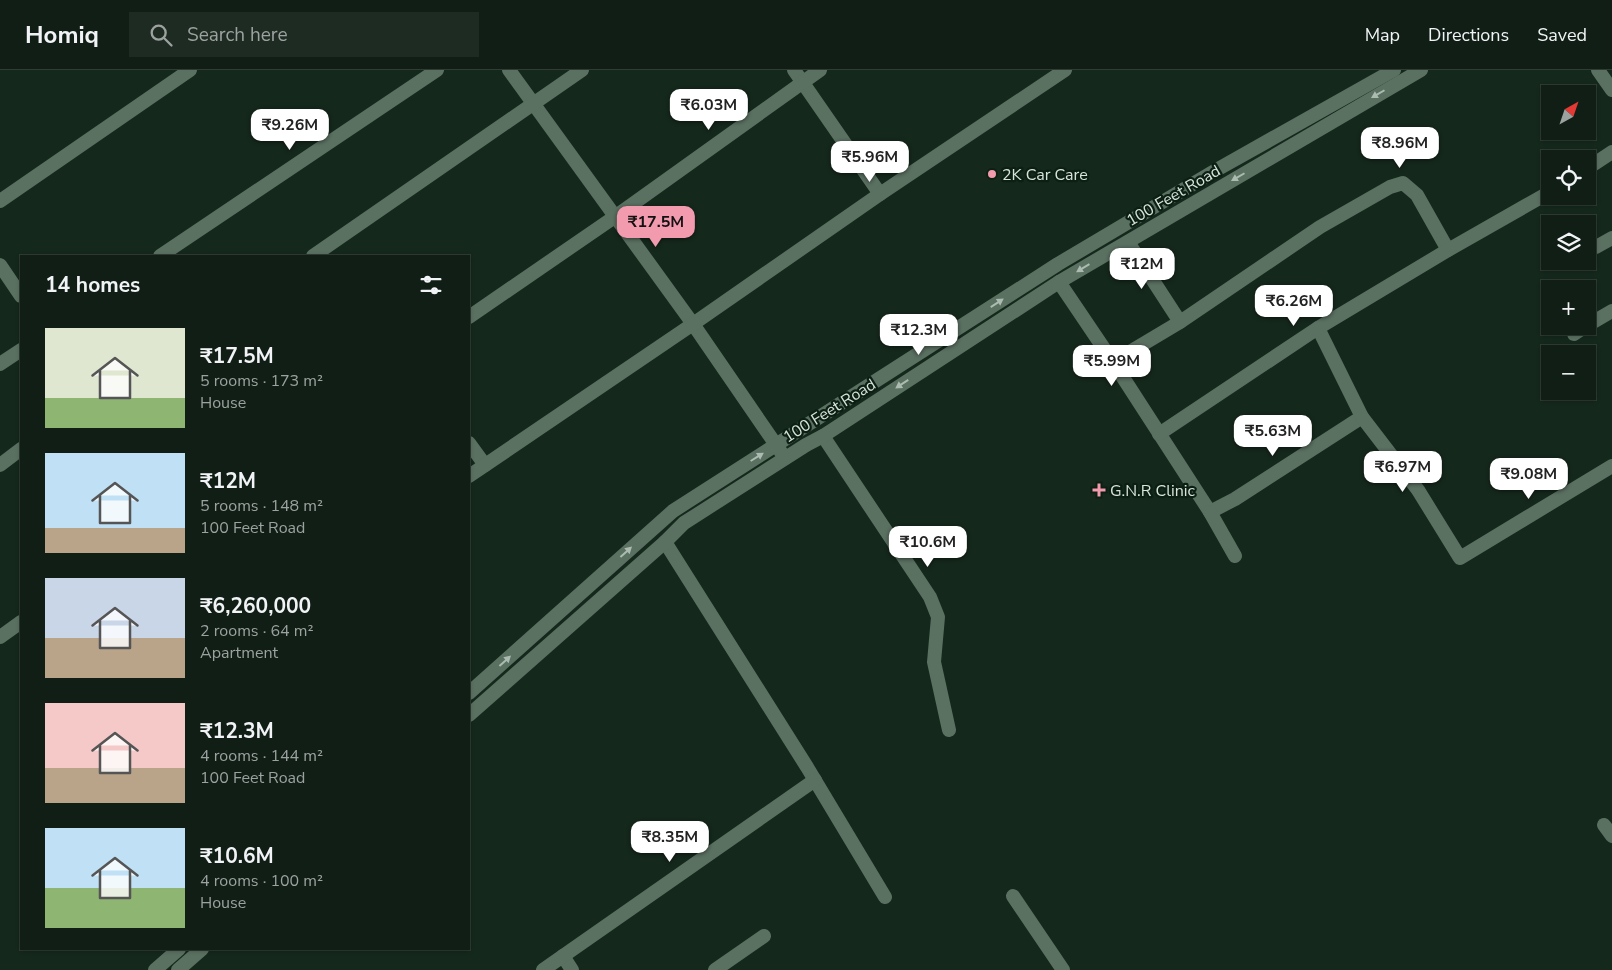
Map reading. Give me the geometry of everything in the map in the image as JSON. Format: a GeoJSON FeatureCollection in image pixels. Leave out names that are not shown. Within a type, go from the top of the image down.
{"type":"FeatureCollection","features":[{"type":"Feature","properties":{"kind":"street"},"geometry":{"type":"LineString","coordinates":[[0,202],[190,70]]}},
{"type":"Feature","properties":{"kind":"street"},"geometry":{"type":"LineString","coordinates":[[161,255],[437,70]]}},
{"type":"Feature","properties":{"kind":"street"},"geometry":{"type":"LineString","coordinates":[[509,70],[693,324],[785,458]]}},
{"type":"Feature","properties":{"kind":"street"},"geometry":{"type":"LineString","coordinates":[[317,255],[334,251],[534,103],[582,70]]}},
{"type":"Feature","properties":{"kind":"street"},"geometry":{"type":"LineString","coordinates":[[794,70],[880,194]]}},
{"type":"Feature","properties":{"kind":"street"},"geometry":{"type":"LineString","coordinates":[[470,316],[616,216],[802,81],[820,70]]}},
{"type":"Feature","properties":{"kind":"street"},"geometry":{"type":"LineString","coordinates":[[470,475],[880,194],[1065,70]]}},
{"type":"Feature","properties":{"kind":"street","name":"100 Feet Road"},"geometry":{"type":"LineString","coordinates":[[470,692],[673,511],[1058,264],[1210,174],[1394,70]]}},
{"type":"Feature","properties":{"kind":"street","name":"100 Feet Road"},"geometry":{"type":"LineString","coordinates":[[470,714],[665,542],[684,523],[785,458],[823,436],[1059,282],[1421,70]]}},
{"type":"Feature","properties":{"kind":"street"},"geometry":{"type":"LineString","coordinates":[[1598,70],[1612,90]]}},
{"type":"Feature","properties":{"kind":"street"},"geometry":{"type":"LineString","coordinates":[[1596,163],[1612,152]]}},
{"type":"Feature","properties":{"kind":"street"},"geometry":{"type":"LineString","coordinates":[[1113,362],[1180,322],[1320,227],[1390,186],[1402,183],[1417,195],[1448,250]]}},
{"type":"Feature","properties":{"kind":"street"},"geometry":{"type":"LineString","coordinates":[[1159,434],[1318,328],[1541,197]]}},
{"type":"Feature","properties":{"kind":"street"},"geometry":{"type":"LineString","coordinates":[[1596,247],[1612,238]]}},
{"type":"Feature","properties":{"kind":"street"},"geometry":{"type":"LineString","coordinates":[[1128,242],[1180,322]]}},
{"type":"Feature","properties":{"kind":"street"},"geometry":{"type":"LineString","coordinates":[[0,265],[20,295]]}},
{"type":"Feature","properties":{"kind":"street"},"geometry":{"type":"LineString","coordinates":[[1059,282],[1210,512],[1235,556]]}},
{"type":"Feature","properties":{"kind":"street"},"geometry":{"type":"LineString","coordinates":[[1596,320],[1612,310]]}},
{"type":"Feature","properties":{"kind":"street"},"geometry":{"type":"LineString","coordinates":[[1318,328],[1362,417],[1418,490],[1460,558],[1612,466]]}},
{"type":"Feature","properties":{"kind":"street"},"geometry":{"type":"LineString","coordinates":[[0,364],[20,351]]}},
{"type":"Feature","properties":{"kind":"street"},"geometry":{"type":"LineString","coordinates":[[1210,512],[1235,499],[1362,417]]}},
{"type":"Feature","properties":{"kind":"street"},"geometry":{"type":"LineString","coordinates":[[823,436],[930,597],[938,617],[934,662],[949,730]]}},
{"type":"Feature","properties":{"kind":"street"},"geometry":{"type":"LineString","coordinates":[[470,444],[485,465]]}},
{"type":"Feature","properties":{"kind":"street"},"geometry":{"type":"LineString","coordinates":[[0,465],[20,451]]}},
{"type":"Feature","properties":{"kind":"street"},"geometry":{"type":"LineString","coordinates":[[665,542],[814,780],[884,897]]}},
{"type":"Feature","properties":{"kind":"street"},"geometry":{"type":"LineString","coordinates":[[0,637],[20,623]]}},
{"type":"Feature","properties":{"kind":"street"},"geometry":{"type":"LineString","coordinates":[[543,970],[814,780]]}},
{"type":"Feature","properties":{"kind":"street"},"geometry":{"type":"LineString","coordinates":[[1012,896],[1063,970]]}},
{"type":"Feature","properties":{"kind":"street"},"geometry":{"type":"LineString","coordinates":[[715,970],[764,936]]}},
{"type":"Feature","properties":{"kind":"street"},"geometry":{"type":"LineString","coordinates":[[155,970],[178,950]]}},
{"type":"Feature","properties":{"kind":"street"},"geometry":{"type":"LineString","coordinates":[[178,970],[201,950]]}},
{"type":"Feature","properties":{"kind":"street"},"geometry":{"type":"LineString","coordinates":[[563,956],[572,970]]}},
{"type":"Feature","properties":{"kind":"place","name":"2K Car Care"},"geometry":{"type":"Point","coordinates":[992,174]}},
{"type":"Feature","properties":{"kind":"place","name":"G.N.R Clinic"},"geometry":{"type":"Point","coordinates":[1099,490]}}]}
